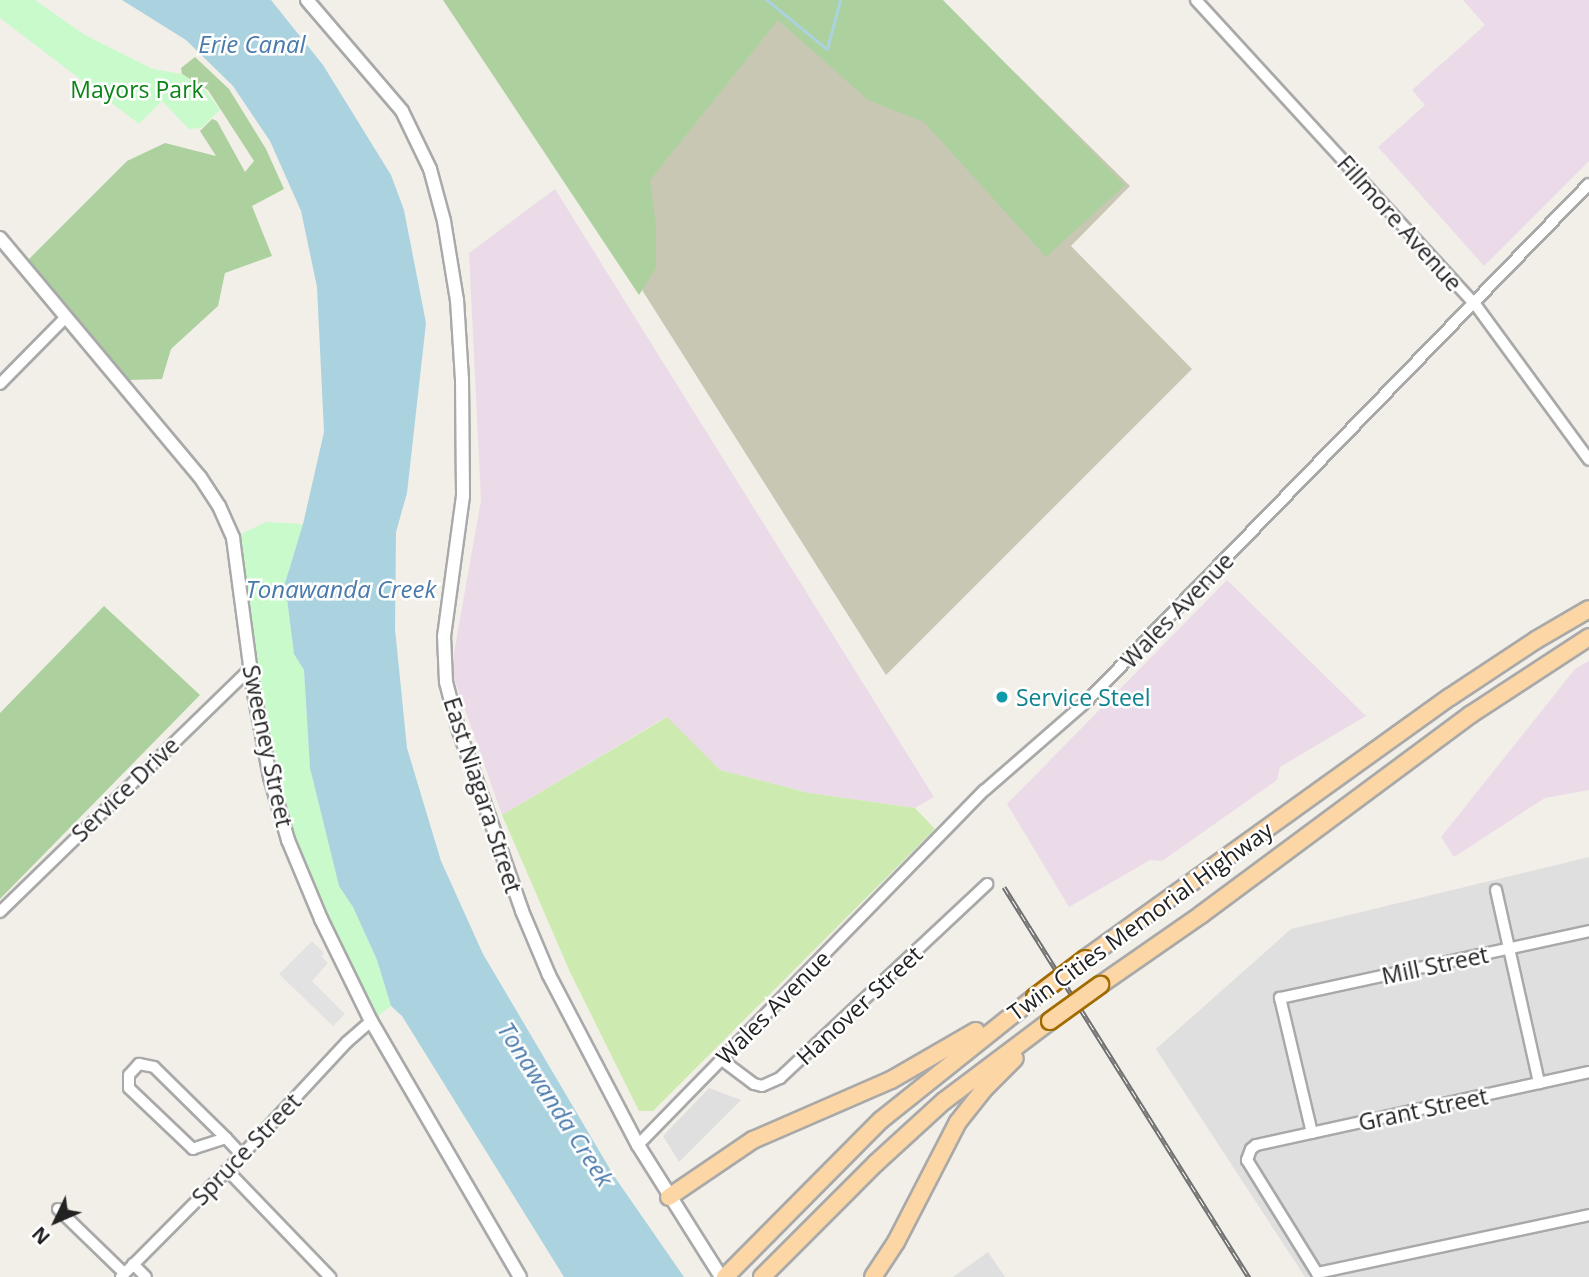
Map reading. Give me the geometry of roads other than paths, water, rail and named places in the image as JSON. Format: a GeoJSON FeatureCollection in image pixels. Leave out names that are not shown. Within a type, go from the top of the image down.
{"type":"FeatureCollection","features":[{"type":"Feature","properties":{"kind":"main road","name":"Twin Cities Memorial Highway"},"geometry":{"type":"LineString","coordinates":[[723,1277],[914,1090],[1028,1002],[1450,698],[1536,640],[1589,609]]}},
{"type":"Feature","properties":{"kind":"main road","name":"Twin Cities Memorial Highway"},"geometry":{"type":"LineString","coordinates":[[762,1277],[876,1163],[944,1101],[1051,1023],[1082,997],[1202,914],[1470,715],[1589,638]]}},
{"type":"Feature","properties":{"kind":"main road"},"geometry":{"type":"LineString","coordinates":[[669,1197],[753,1140],[913,1069],[1028,1002]]}},
{"type":"Feature","properties":{"kind":"main road"},"geometry":{"type":"LineString","coordinates":[[873,1277],[896,1242],[958,1122],[1002,1070],[1051,1023]]}},
{"type":"Feature","properties":{"kind":"street","name":"East Niagara Street"},"geometry":{"type":"LineString","coordinates":[[307,0],[402,111],[419,142],[437,194],[449,247],[457,300],[462,379],[463,496],[446,613],[446,682],[458,728],[534,943],[638,1145],[723,1277]]}},
{"type":"Feature","properties":{"kind":"street","name":"Fillmore Avenue"},"geometry":{"type":"LineString","coordinates":[[1196,0],[1475,304],[1589,460]]}},
{"type":"Feature","properties":{"kind":"street","name":"Wales Avenue"},"geometry":{"type":"LineString","coordinates":[[638,1145],[985,790],[1088,701],[1589,184]]}},
{"type":"Feature","properties":{"kind":"street","name":"Sweeney Street"},"geometry":{"type":"LineString","coordinates":[[0,238],[200,477],[219,506],[233,538],[251,668],[270,777],[288,839],[321,919],[371,1021],[520,1277]]}},
{"type":"Feature","properties":{"kind":"street"},"geometry":{"type":"LineString","coordinates":[[0,384],[66,317]]}},
{"type":"Feature","properties":{"kind":"street","name":"Service Drive"},"geometry":{"type":"LineString","coordinates":[[0,912],[251,668]]}},
{"type":"Feature","properties":{"kind":"street","name":"Hanover Street"},"geometry":{"type":"LineString","coordinates":[[722,1060],[743,1079],[754,1084],[762,1086],[780,1078],[987,884]]}},
{"type":"Feature","properties":{"kind":"street"},"geometry":{"type":"LineString","coordinates":[[1496,890],[1539,1083]]}},
{"type":"Feature","properties":{"kind":"street","name":"Mill Street"},"geometry":{"type":"LineString","coordinates":[[1312,1133],[1280,998],[1589,931]]}},
{"type":"Feature","properties":{"kind":"street","name":"Spruce Street"},"geometry":{"type":"LineString","coordinates":[[122,1275],[242,1155],[347,1042],[371,1021]]}},
{"type":"Feature","properties":{"kind":"street"},"geometry":{"type":"LineString","coordinates":[[226,1138],[193,1149],[129,1088],[129,1075],[139,1064],[154,1067],[226,1138],[242,1155]]}},
{"type":"Feature","properties":{"kind":"street","name":"Grant Street"},"geometry":{"type":"LineString","coordinates":[[1589,1072],[1256,1144],[1248,1154],[1248,1167],[1317,1273],[1589,1215]]}},
{"type":"Feature","properties":{"kind":"street"},"geometry":{"type":"LineString","coordinates":[[227,1170],[330,1277]]}},
{"type":"Feature","properties":{"kind":"street"},"geometry":{"type":"LineString","coordinates":[[58,1209],[122,1275]]}},
{"type":"Feature","properties":{"kind":"street"},"geometry":{"type":"LineString","coordinates":[[133,1264],[146,1277]]}},
{"type":"Feature","properties":{"kind":"water","name":"Tonawanda Creek"},"geometry":{"type":"Polygon","coordinates":[[[122,0],[271,0],[323,65],[391,175],[404,210],[426,323],[407,493],[396,532],[395,629],[407,748],[441,861],[483,954],[614,1176],[684,1277],[564,1277],[402,1016],[391,1006],[377,960],[353,907],[339,886],[310,768],[304,670],[294,654],[285,583],[303,524],[324,432],[317,287],[301,211],[270,141],[233,86],[186,40],[122,0]]]}},
{"type":"Feature","properties":{"kind":"waterway"},"geometry":{"type":"LineString","coordinates":[[767,0],[827,49],[840,0]]}},
{"type":"Feature","properties":{"kind":"railway"},"geometry":{"type":"LineString","coordinates":[[1004,887],[1249,1277]]}},
{"type":"Feature","properties":{"kind":"place","name":"Service Steel"},"geometry":{"type":"Point","coordinates":[1002,697]}},
{"type":"Feature","properties":{"kind":"water label","name":"Erie Canal"},"geometry":{"type":"Point","coordinates":[252,44]}},
{"type":"Feature","properties":{"kind":"park label","name":"Mayors Park"},"geometry":{"type":"Point","coordinates":[137,89]}}]}
